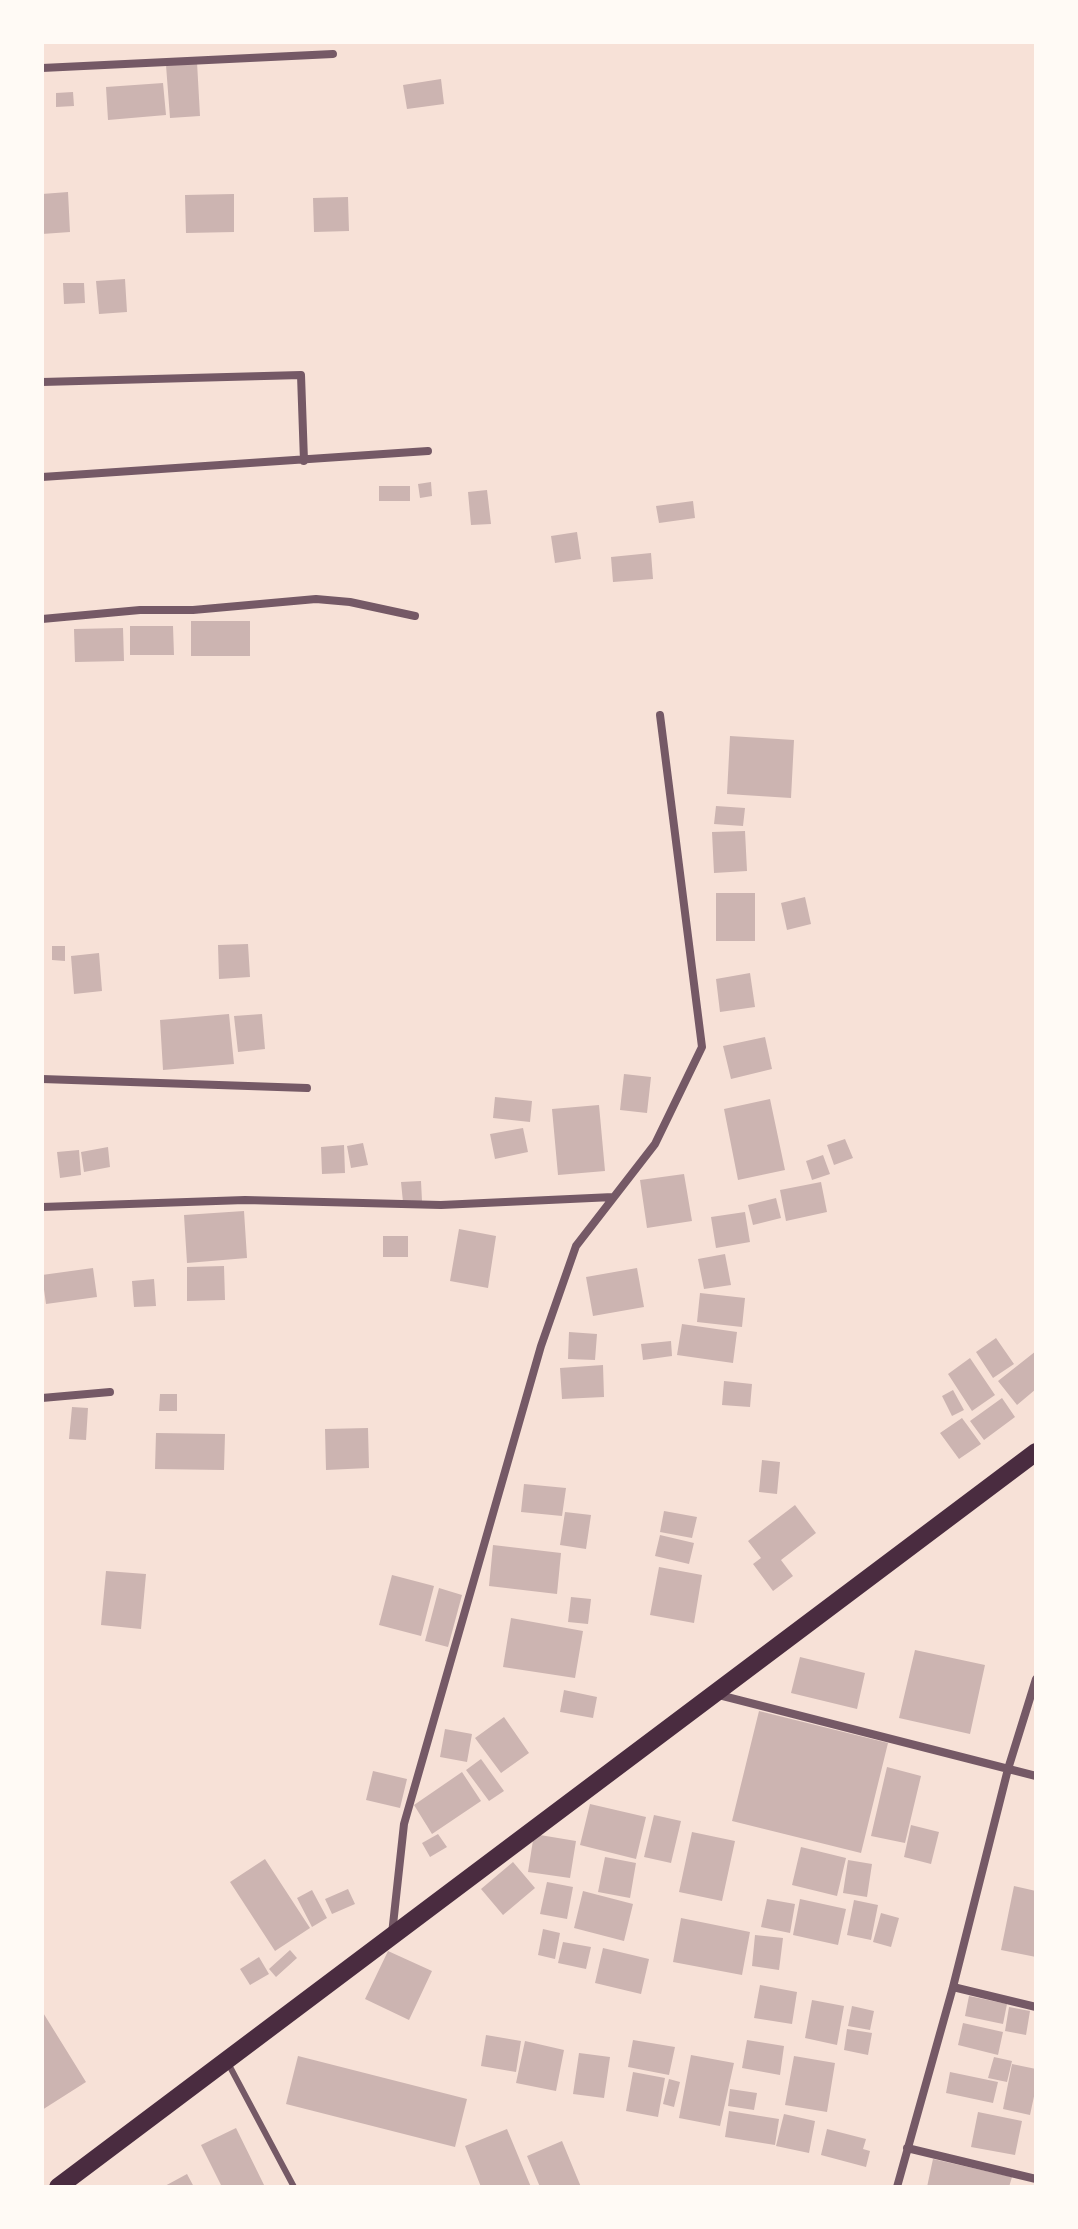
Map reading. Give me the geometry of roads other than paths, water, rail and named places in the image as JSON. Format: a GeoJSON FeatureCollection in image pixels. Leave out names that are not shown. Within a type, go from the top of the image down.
{"type":"FeatureCollection","features":[{"type":"Feature","properties":{"kind":"main road"},"geometry":{"type":"LineString","coordinates":[[58,2187],[392,1939],[1036,1452]]}},
{"type":"Feature","properties":{"kind":"street"},"geometry":{"type":"LineString","coordinates":[[42,68],[333,54]]}},
{"type":"Feature","properties":{"kind":"street"},"geometry":{"type":"LineString","coordinates":[[42,382],[301,375],[304,461]]}},
{"type":"Feature","properties":{"kind":"street"},"geometry":{"type":"LineString","coordinates":[[42,477],[428,451]]}},
{"type":"Feature","properties":{"kind":"street"},"geometry":{"type":"LineString","coordinates":[[42,619],[316,599],[350,602],[415,616]]}},
{"type":"Feature","properties":{"kind":"street"},"geometry":{"type":"LineString","coordinates":[[392,1939],[404,1824],[541,1346],[576,1246],[655,1144],[702,1047],[660,715]]}},
{"type":"Feature","properties":{"kind":"street"},"geometry":{"type":"LineString","coordinates":[[42,1079],[307,1088]]}},
{"type":"Feature","properties":{"kind":"street"},"geometry":{"type":"LineString","coordinates":[[42,1207],[245,1200],[441,1205],[613,1197]]}},
{"type":"Feature","properties":{"kind":"street"},"geometry":{"type":"LineString","coordinates":[[42,1398],[110,1392]]}},
{"type":"Feature","properties":{"kind":"street"},"geometry":{"type":"LineString","coordinates":[[897,2187],[953,1987],[1008,1769],[1036,1679]]}},
{"type":"Feature","properties":{"kind":"street"},"geometry":{"type":"LineString","coordinates":[[715,1694],[1036,1776]]}},
{"type":"Feature","properties":{"kind":"street"},"geometry":{"type":"LineString","coordinates":[[953,1987],[1036,2007]]}},
{"type":"Feature","properties":{"kind":"street"},"geometry":{"type":"LineString","coordinates":[[907,2148],[1036,2179]]}},
{"type":"Feature","properties":{"kind":"lane"},"geometry":{"type":"LineString","coordinates":[[227,2061],[294,2187]]}}]}
